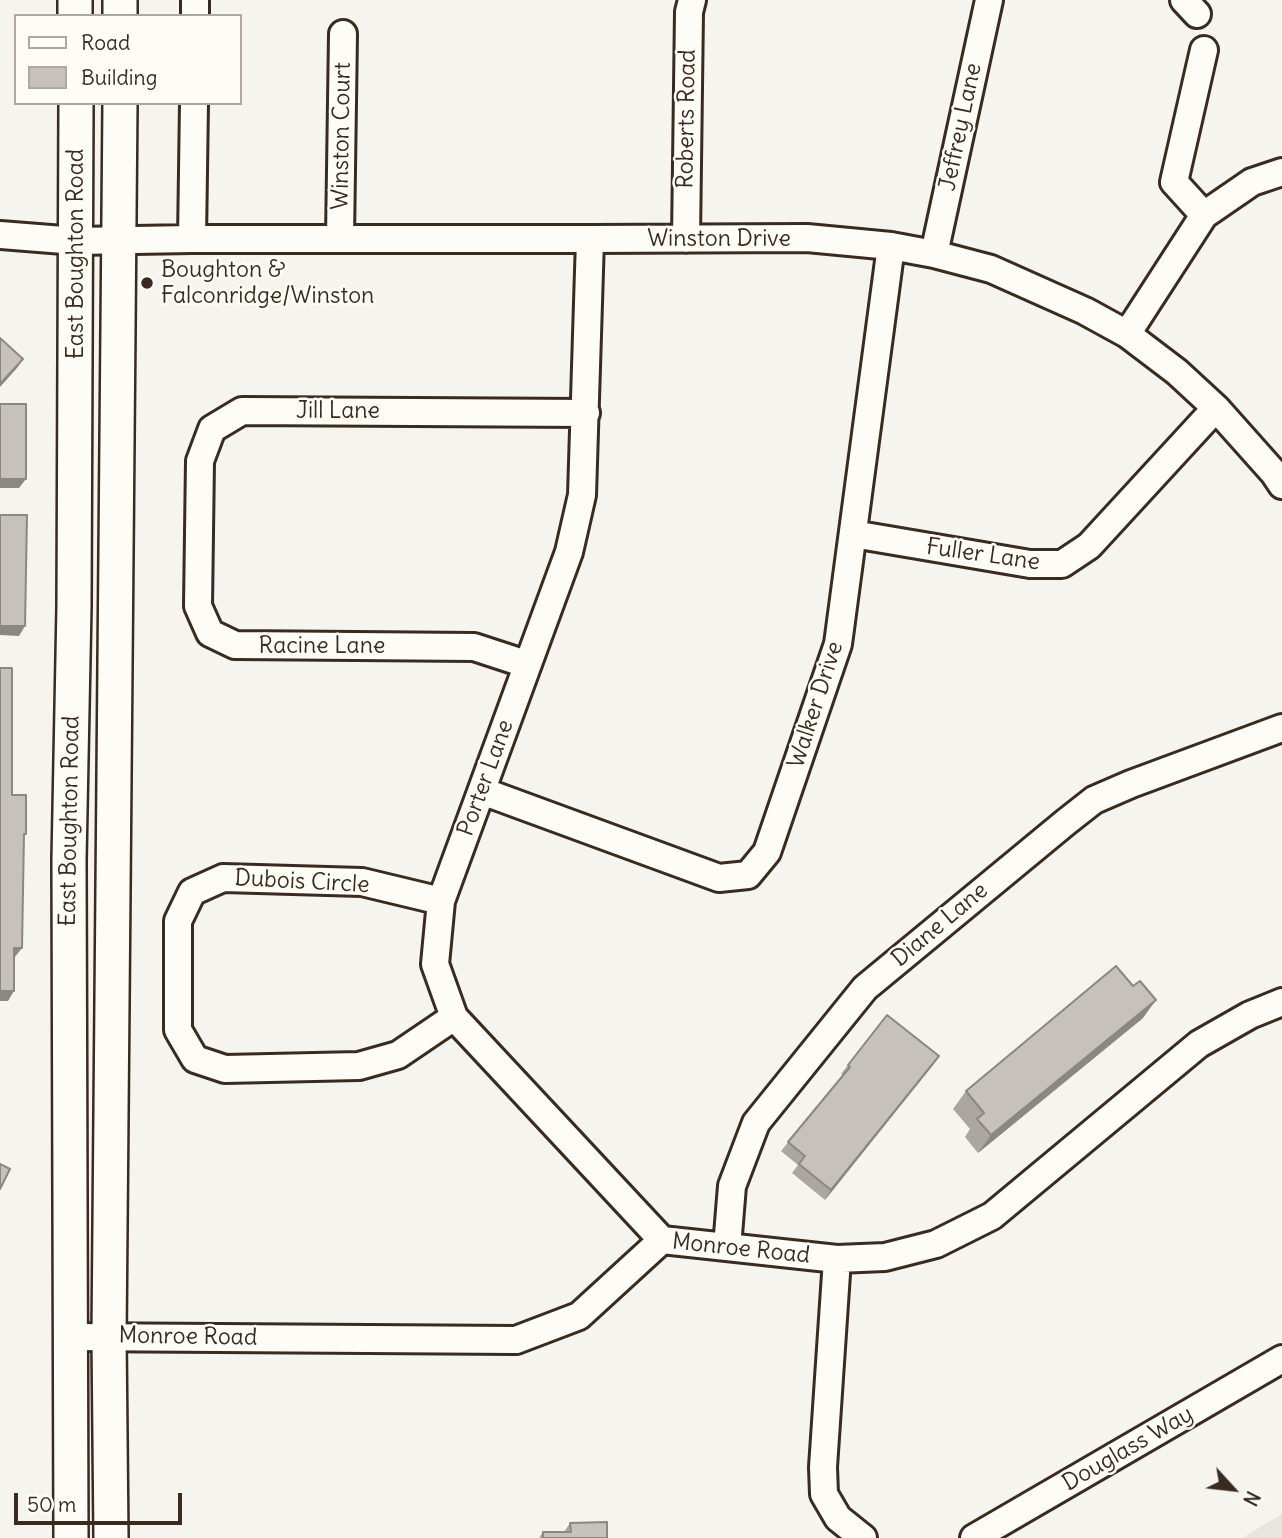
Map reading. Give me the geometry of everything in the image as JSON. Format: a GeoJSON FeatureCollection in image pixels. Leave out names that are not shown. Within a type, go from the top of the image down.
{"type":"FeatureCollection","features":[{"type":"Feature","properties":{"kind":"main road","name":"East Boughton Road"},"geometry":{"type":"LineString","coordinates":[[71,1538],[69,860],[74,592],[76,105]]}},
{"type":"Feature","properties":{"kind":"main road","name":"East Boughton Road"},"geometry":{"type":"LineString","coordinates":[[111,1538],[109,1336],[120,105]]}},
{"type":"Feature","properties":{"kind":"street","name":"Roberts Road"},"geometry":{"type":"LineString","coordinates":[[686,239],[689,12],[692,0]]}},
{"type":"Feature","properties":{"kind":"street","name":"Jeffrey Lane"},"geometry":{"type":"LineString","coordinates":[[934,254],[989,0]]}},
{"type":"Feature","properties":{"kind":"street","name":"Winston Court"},"geometry":{"type":"LineString","coordinates":[[340,238],[343,34]]}},
{"type":"Feature","properties":{"kind":"street"},"geometry":{"type":"LineString","coordinates":[[1204,50],[1174,182],[1204,215]]}},
{"type":"Feature","properties":{"kind":"street"},"geometry":{"type":"LineString","coordinates":[[192,239],[194,105]]}},
{"type":"Feature","properties":{"kind":"street"},"geometry":{"type":"LineString","coordinates":[[1127,334],[1204,215],[1252,182],[1282,172]]}},
{"type":"Feature","properties":{"kind":"street","name":"Winston Drive"},"geometry":{"type":"LineString","coordinates":[[0,236],[76,241],[807,238],[891,246],[934,254],[991,269],[1074,305],[1127,334],[1177,372],[1216,408],[1282,485]]}},
{"type":"Feature","properties":{"kind":"street","name":"Porter Lane"},"geometry":{"type":"LineString","coordinates":[[590,239],[582,495],[569,552],[441,901],[435,964],[454,1017],[662,1240]]}},
{"type":"Feature","properties":{"kind":"street","name":"Walker Drive"},"geometry":{"type":"LineString","coordinates":[[482,791],[719,878],[748,875],[767,852],[838,644],[891,246]]}},
{"type":"Feature","properties":{"kind":"street","name":"Fuller Lane"},"geometry":{"type":"LineString","coordinates":[[853,534],[1030,564],[1062,564],[1089,545],[1216,408]]}},
{"type":"Feature","properties":{"kind":"street","name":"Jill Lane"},"geometry":{"type":"LineString","coordinates":[[198,544],[200,461],[212,429],[242,411],[586,413]]}},
{"type":"Feature","properties":{"kind":"street","name":"Racine Lane"},"geometry":{"type":"LineString","coordinates":[[198,544],[198,606],[210,633],[235,645],[474,647],[526,664]]}},
{"type":"Feature","properties":{"kind":"street","name":"Diane Lane"},"geometry":{"type":"LineString","coordinates":[[727,1247],[732,1186],[756,1123],[865,988],[1094,800],[1131,783],[1282,728]]}},
{"type":"Feature","properties":{"kind":"street","name":"Dubois Circle"},"geometry":{"type":"LineString","coordinates":[[441,901],[362,882],[223,878],[192,892],[178,921],[178,1030],[195,1059],[225,1069],[359,1066],[398,1055],[454,1017]]}},
{"type":"Feature","properties":{"kind":"street","name":"Monroe Road"},"geometry":{"type":"LineString","coordinates":[[70,1337],[516,1340],[579,1316],[662,1240],[837,1259],[885,1257],[936,1244],[992,1216],[1199,1044],[1250,1015],[1282,1002]]}},
{"type":"Feature","properties":{"kind":"street"},"geometry":{"type":"LineString","coordinates":[[837,1259],[824,1494],[838,1518],[863,1538]]}},
{"type":"Feature","properties":{"kind":"street","name":"Douglass Way"},"geometry":{"type":"LineString","coordinates":[[974,1538],[1282,1359]]}},
{"type":"Feature","properties":{"kind":"shaded area"},"geometry":{"type":"Polygon","coordinates":[[[1282,1514],[1282,1538],[1242,1538],[1282,1514]]]}},
{"type":"Feature","properties":{"kind":"building"},"geometry":{"type":"Polygon","coordinates":[[[0,338],[23,359],[0,384],[0,338]]]}},
{"type":"Feature","properties":{"kind":"building"},"geometry":{"type":"Polygon","coordinates":[[[0,404],[26,404],[26,479],[0,479],[0,404]]]}},
{"type":"Feature","properties":{"kind":"building"},"geometry":{"type":"Polygon","coordinates":[[[0,515],[27,515],[25,626],[0,626],[0,515]]]}},
{"type":"Feature","properties":{"kind":"building"},"geometry":{"type":"Polygon","coordinates":[[[0,668],[12,668],[12,795],[26,795],[22,948],[14,948],[14,991],[0,991],[0,668]]]}},
{"type":"Feature","properties":{"kind":"building"},"geometry":{"type":"Polygon","coordinates":[[[1116,966],[1133,986],[1140,981],[1156,1000],[991,1135],[977,1119],[984,1113],[966,1091],[1116,966]]]}},
{"type":"Feature","properties":{"kind":"building"},"geometry":{"type":"Polygon","coordinates":[[[887,1015],[939,1056],[831,1190],[799,1164],[805,1156],[788,1142],[850,1067],[848,1065],[887,1015]]]}},
{"type":"Feature","properties":{"kind":"building"},"geometry":{"type":"Polygon","coordinates":[[[0,1164],[10,1169],[0,1189],[0,1164]]]}},
{"type":"Feature","properties":{"kind":"building"},"geometry":{"type":"Polygon","coordinates":[[[607,1522],[607,1538],[543,1538],[543,1532],[571,1532],[570,1523],[607,1522]]]}},
{"type":"Feature","properties":{"kind":"place","name":"Boughton & Falconridge/Winston"},"geometry":{"type":"Point","coordinates":[147,283]}}]}
